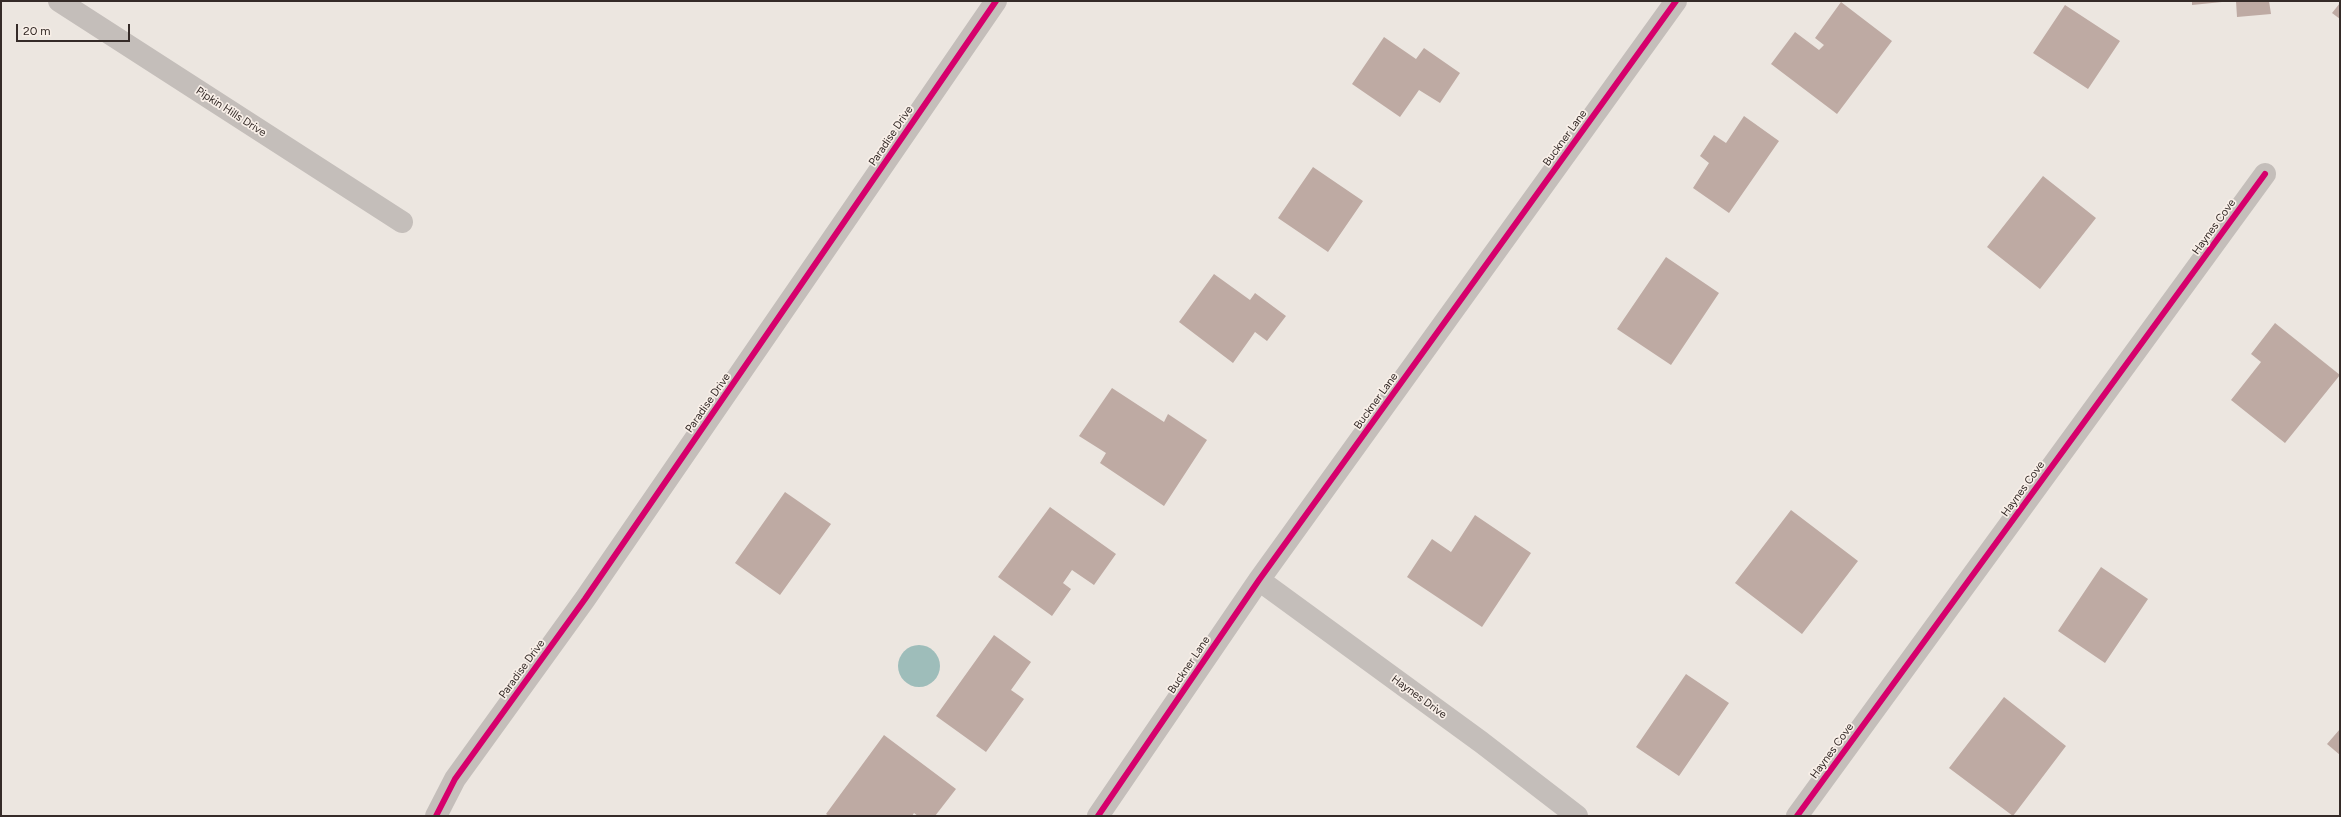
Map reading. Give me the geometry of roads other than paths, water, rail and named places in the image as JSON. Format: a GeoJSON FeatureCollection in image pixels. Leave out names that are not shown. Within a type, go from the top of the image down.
{"type":"FeatureCollection","features":[{"type":"Feature","properties":{"kind":"street","name":"Pipkin Hills Drive"},"geometry":{"type":"LineString","coordinates":[[59,1],[402,222]]}},
{"type":"Feature","properties":{"kind":"street","name":"Buckner Lane"},"geometry":{"type":"LineString","coordinates":[[1098,816],[1259,580],[1676,1]]}},
{"type":"Feature","properties":{"kind":"street","name":"Paradise Drive"},"geometry":{"type":"LineString","coordinates":[[436,816],[455,779],[585,599],[986,4]]}},
{"type":"Feature","properties":{"kind":"street","name":"Haynes Cove"},"geometry":{"type":"LineString","coordinates":[[1797,816],[2265,174]]}},
{"type":"Feature","properties":{"kind":"street","name":"Haynes Drive"},"geometry":{"type":"LineString","coordinates":[[1259,580],[1481,742],[1577,816]]}},
{"type":"Feature","properties":{"kind":"water"},"geometry":{"type":"Polygon","coordinates":[[[915,645],[923,645],[931,648],[937,654],[940,666],[937,678],[931,684],[923,687],[915,687],[907,684],[901,678],[898,670],[898,662],[901,654],[907,648],[915,645]]]}}]}
